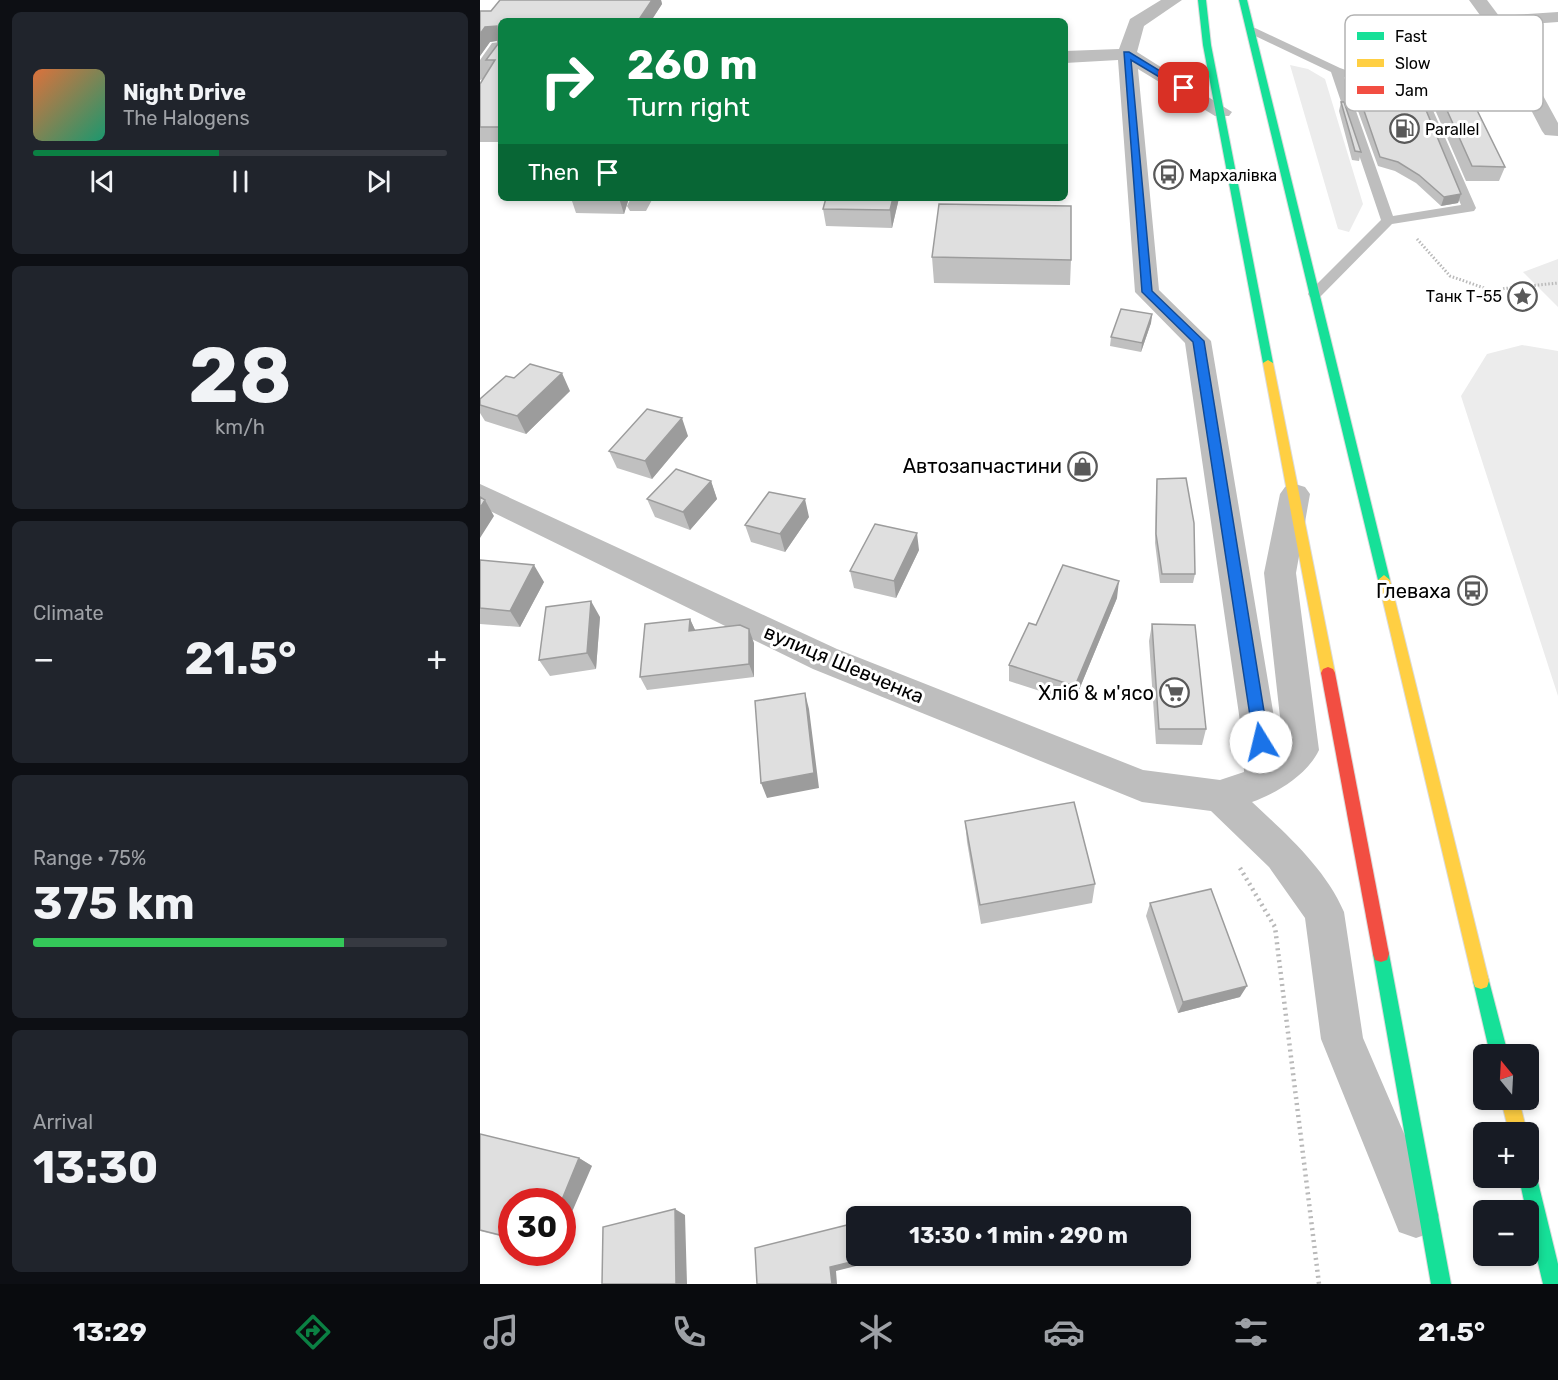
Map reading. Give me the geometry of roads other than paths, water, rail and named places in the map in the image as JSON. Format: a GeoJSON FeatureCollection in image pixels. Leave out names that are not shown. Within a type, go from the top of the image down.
{"type":"FeatureCollection","features":[{"type":"Feature","properties":{"kind":"highway"},"geometry":{"type":"LineString","coordinates":[[1202,0],[1208,45],[1295,494],[1439,1276]]}},
{"type":"Feature","properties":{"kind":"highway"},"geometry":{"type":"LineString","coordinates":[[1243,0],[1497,1044]]}},
{"type":"Feature","properties":{"kind":"highway"},"geometry":{"type":"LineString","coordinates":[[1530,1188],[1553,1284]]}},
{"type":"Feature","properties":{"kind":"street"},"geometry":{"type":"LineString","coordinates":[[1173,0],[1136,23],[1127,54],[1147,292],[1198,341],[1261,742],[1263,782]]}},
{"type":"Feature","properties":{"kind":"street"},"geometry":{"type":"LineString","coordinates":[[1478,0],[1489,15]]}},
{"type":"Feature","properties":{"kind":"street"},"geometry":{"type":"LineString","coordinates":[[1543,18],[1558,17]]}},
{"type":"Feature","properties":{"kind":"street"},"geometry":{"type":"LineString","coordinates":[[480,74],[493,46]]}},
{"type":"Feature","properties":{"kind":"street"},"geometry":{"type":"LineString","coordinates":[[1068,57],[1127,54],[1222,111]]}},
{"type":"Feature","properties":{"kind":"street"},"geometry":{"type":"LineString","coordinates":[[1541,111],[1552,131]]}},
{"type":"Feature","properties":{"kind":"street","name":"вулиця Шевченка"},"geometry":{"type":"LineString","coordinates":[[480,494],[825,659],[1142,786],[1220,796]]}},
{"type":"Feature","properties":{"kind":"street"},"geometry":{"type":"LineString","coordinates":[[1295,494],[1280,573],[1301,750],[1263,782],[1220,796],[1282,855],[1324,912],[1342,1040],[1439,1276]]}},
{"type":"Feature","properties":{"kind":"lane"},"geometry":{"type":"LineString","coordinates":[[1251,30],[1345,73]]}},
{"type":"Feature","properties":{"kind":"lane"},"geometry":{"type":"LineString","coordinates":[[1336,70],[1345,94]]}},
{"type":"Feature","properties":{"kind":"lane"},"geometry":{"type":"LineString","coordinates":[[1352,111],[1393,220]]}},
{"type":"Feature","properties":{"kind":"lane"},"geometry":{"type":"LineString","coordinates":[[1315,294],[1393,220],[1469,208],[1428,111]]}},
{"type":"Feature","properties":{"kind":"place","name":"Parallel"},"geometry":{"type":"Point","coordinates":[1404,129]}},
{"type":"Feature","properties":{"kind":"place","name":"Мархалівка"},"geometry":{"type":"Point","coordinates":[1168,175]}},
{"type":"Feature","properties":{"kind":"place","name":"Танк Т-55"},"geometry":{"type":"Point","coordinates":[1523,296]}},
{"type":"Feature","properties":{"kind":"place","name":"Автозапчастини"},"geometry":{"type":"Point","coordinates":[1083,466]}},
{"type":"Feature","properties":{"kind":"place","name":"Глеваха"},"geometry":{"type":"Point","coordinates":[1472,591]}},
{"type":"Feature","properties":{"kind":"place","name":"Хліб & м'ясо"},"geometry":{"type":"Point","coordinates":[1175,693]}}]}
